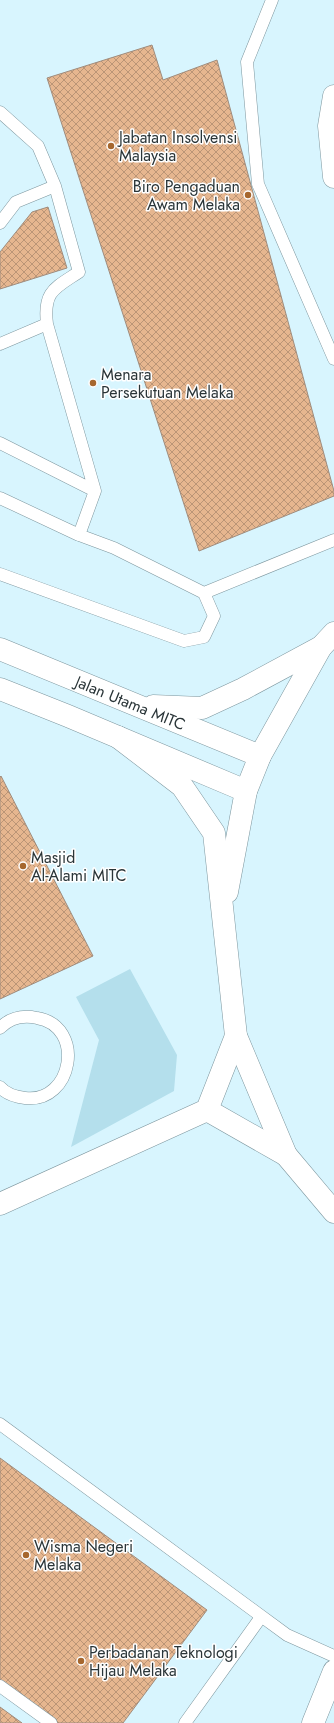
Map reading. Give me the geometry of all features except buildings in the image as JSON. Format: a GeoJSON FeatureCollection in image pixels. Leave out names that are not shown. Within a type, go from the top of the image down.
{"type":"FeatureCollection","features":[{"type":"Feature","properties":{"kind":"main road"},"geometry":{"type":"LineString","coordinates":[[334,96],[329,126],[334,177]]}},
{"type":"Feature","properties":{"kind":"main road"},"geometry":{"type":"LineString","coordinates":[[138,705],[202,708],[243,689],[327,640]]}},
{"type":"Feature","properties":{"kind":"main road"},"geometry":{"type":"LineString","coordinates":[[224,913],[246,791],[260,756],[327,640]]}},
{"type":"Feature","properties":{"kind":"main road","name":"Jalan Utama MITC"},"geometry":{"type":"LineString","coordinates":[[0,649],[260,756]]}},
{"type":"Feature","properties":{"kind":"main road"},"geometry":{"type":"LineString","coordinates":[[0,689],[246,791]]}},
{"type":"Feature","properties":{"kind":"main road"},"geometry":{"type":"LineString","coordinates":[[118,737],[182,786],[214,832],[224,913],[236,1036],[286,1155],[334,1212]]}},
{"type":"Feature","properties":{"kind":"main road"},"geometry":{"type":"LineString","coordinates":[[0,1204],[207,1110],[236,1036]]}},
{"type":"Feature","properties":{"kind":"main road"},"geometry":{"type":"LineString","coordinates":[[207,1110],[286,1155]]}},
{"type":"Feature","properties":{"kind":"main road"},"geometry":{"type":"LineString","coordinates":[[313,1723],[334,1671]]}},
{"type":"Feature","properties":{"kind":"lane"},"geometry":{"type":"LineString","coordinates":[[272,0],[247,62],[258,184],[334,359]]}},
{"type":"Feature","properties":{"kind":"lane"},"geometry":{"type":"LineString","coordinates":[[0,112],[38,146],[55,186],[79,272],[57,287],[49,295],[45,311],[47,324],[94,490],[79,535]]}},
{"type":"Feature","properties":{"kind":"lane"},"geometry":{"type":"LineString","coordinates":[[0,223],[16,202],[55,186]]}},
{"type":"Feature","properties":{"kind":"lane"},"geometry":{"type":"LineString","coordinates":[[0,344],[47,324]]}},
{"type":"Feature","properties":{"kind":"lane"},"geometry":{"type":"LineString","coordinates":[[0,443],[94,490]]}},
{"type":"Feature","properties":{"kind":"lane"},"geometry":{"type":"LineString","coordinates":[[0,498],[79,535],[114,548],[204,593],[214,616],[204,637],[184,642],[0,574]]}},
{"type":"Feature","properties":{"kind":"lane"},"geometry":{"type":"LineString","coordinates":[[204,593],[334,540]]}},
{"type":"Feature","properties":{"kind":"lane"},"geometry":{"type":"LineString","coordinates":[[0,1028],[5,1023],[17,1018],[29,1016],[42,1019],[54,1025],[62,1034],[68,1047],[69,1061],[64,1075],[56,1087],[44,1095],[30,1099],[16,1097],[3,1091],[0,1087]]}},
{"type":"Feature","properties":{"kind":"lane"},"geometry":{"type":"LineString","coordinates":[[0,1424],[261,1617],[293,1638],[334,1656]]}},
{"type":"Feature","properties":{"kind":"lane"},"geometry":{"type":"LineString","coordinates":[[185,1723],[261,1617]]}},
{"type":"Feature","properties":{"kind":"lane"},"geometry":{"type":"LineString","coordinates":[[0,1686],[51,1723]]}},
{"type":"Feature","properties":{"kind":"shaded area"},"geometry":{"type":"Polygon","coordinates":[[[0,0],[334,0],[334,1723],[0,1723],[0,0]]]}},
{"type":"Feature","properties":{"kind":"shaded area"},"geometry":{"type":"Polygon","coordinates":[[[130,969],[177,1055],[174,1091],[71,1147],[99,1040],[76,997],[130,969]]]}},
{"type":"Feature","properties":{"kind":"place","name":"Jabatan Insolvensi Malaysia"},"geometry":{"type":"Point","coordinates":[111,146]}},
{"type":"Feature","properties":{"kind":"place","name":"Biro Pengaduan Awam Melaka"},"geometry":{"type":"Point","coordinates":[248,195]}},
{"type":"Feature","properties":{"kind":"place","name":"Menara Persekutuan Melaka"},"geometry":{"type":"Point","coordinates":[93,383]}},
{"type":"Feature","properties":{"kind":"place","name":"Masjid Al-Alami MITC"},"geometry":{"type":"Point","coordinates":[23,866]}},
{"type":"Feature","properties":{"kind":"place","name":"Wisma Negeri Melaka"},"geometry":{"type":"Point","coordinates":[26,1555]}},
{"type":"Feature","properties":{"kind":"place","name":"Perbadanan Teknologi Hijau Melaka"},"geometry":{"type":"Point","coordinates":[81,1661]}}]}
